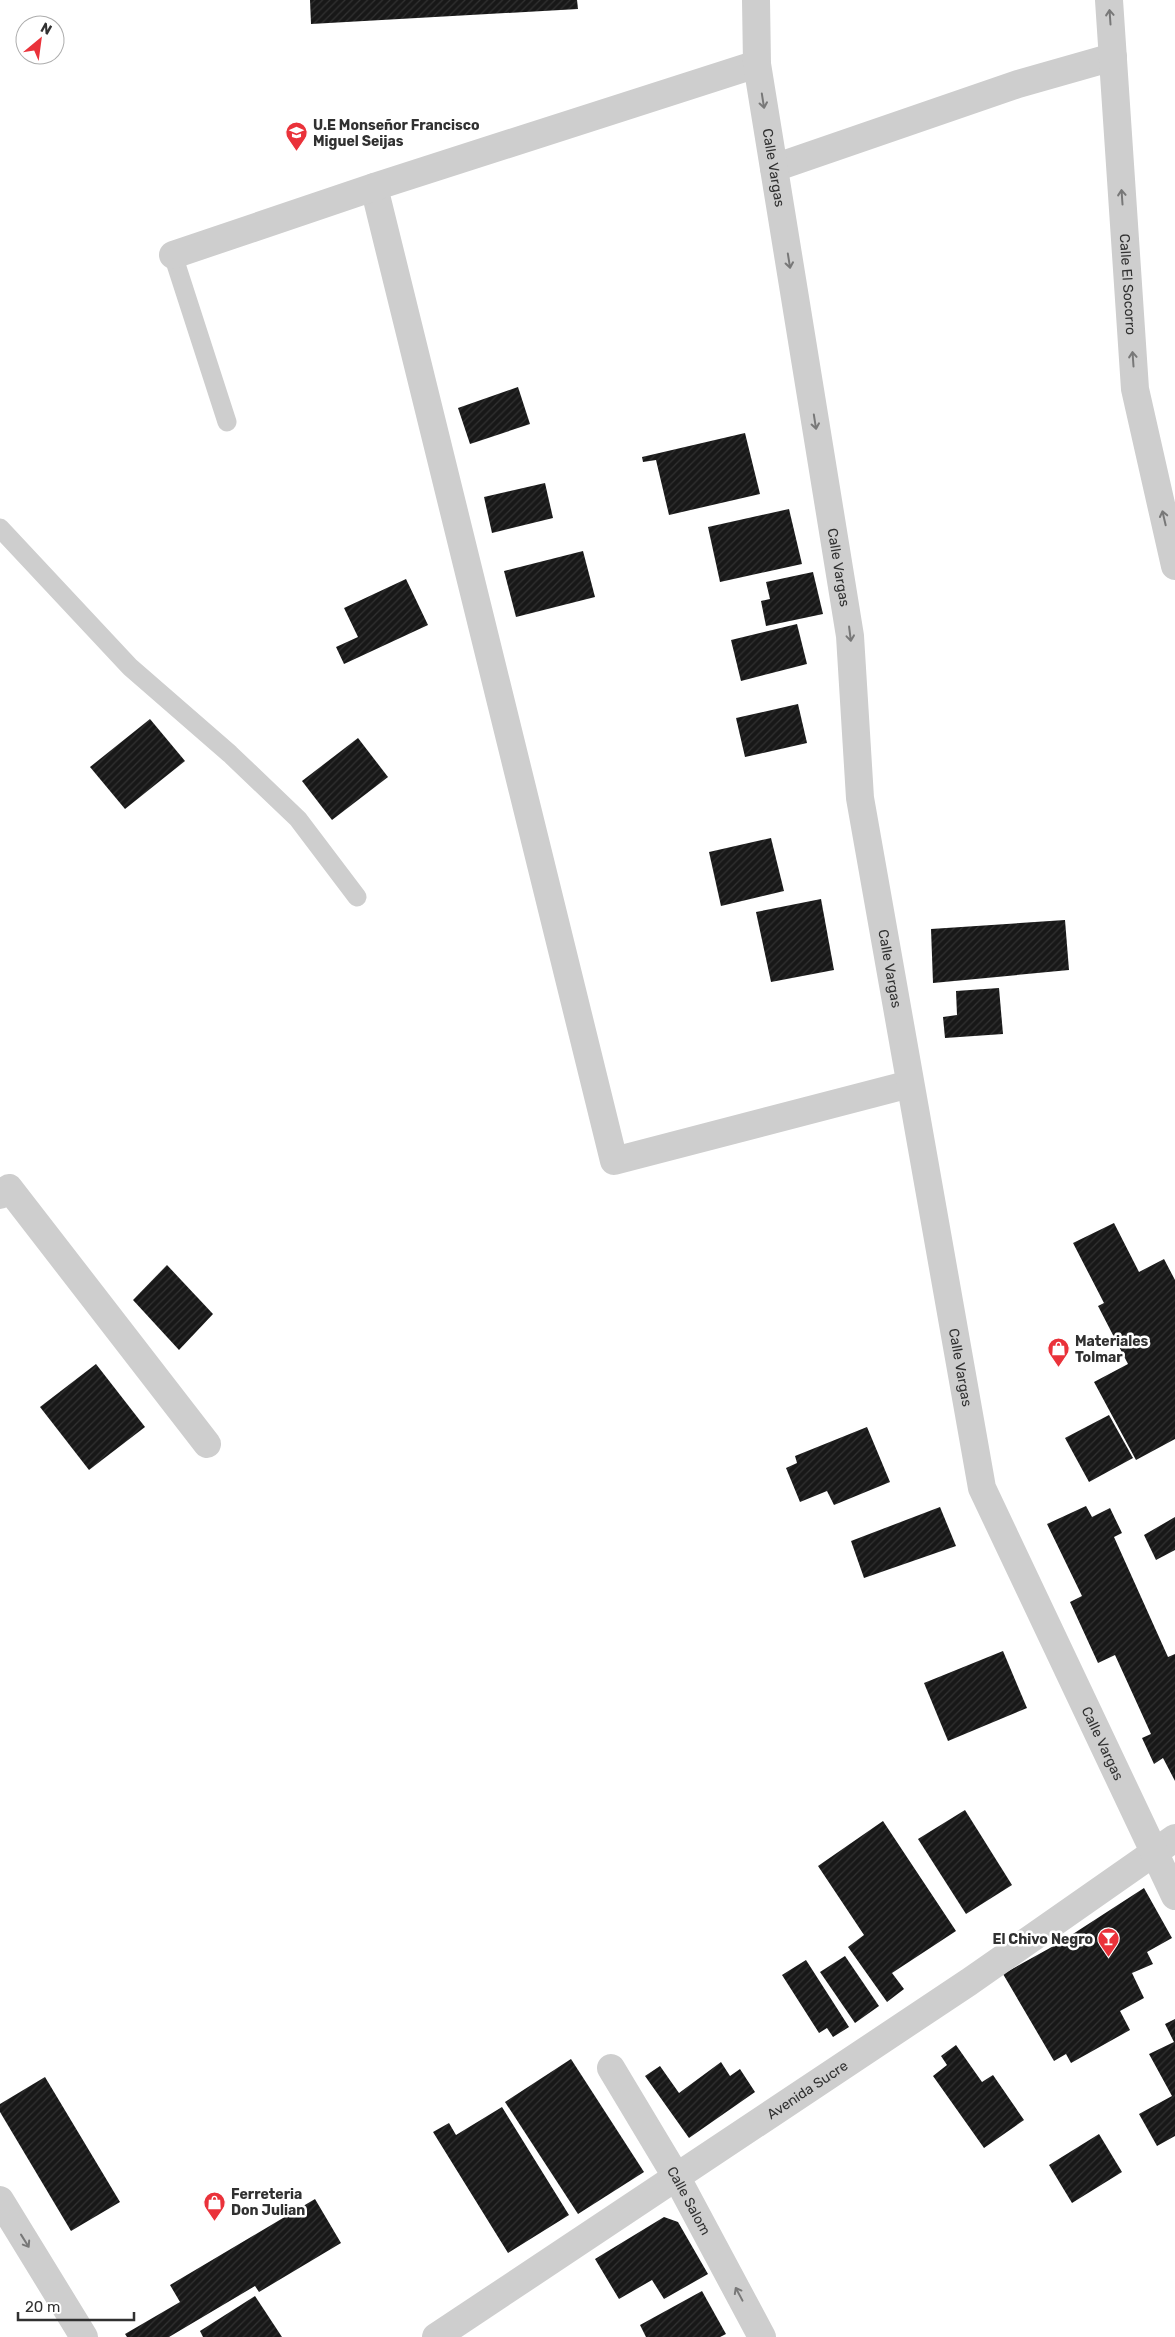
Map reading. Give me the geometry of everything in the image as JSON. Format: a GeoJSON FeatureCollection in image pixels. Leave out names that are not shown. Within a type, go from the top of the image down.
{"type":"FeatureCollection","features":[{"type":"Feature","properties":{"kind":"street","name":"Calle Vargas"},"geometry":{"type":"LineString","coordinates":[[756,0],[757,64],[850,636],[860,798],[982,1488],[1165,1846],[1175,1896]]}},
{"type":"Feature","properties":{"kind":"street","name":"Calle El Socorro"},"geometry":{"type":"LineString","coordinates":[[1109,0],[1135,389],[1175,566]]}},
{"type":"Feature","properties":{"kind":"street"},"geometry":{"type":"LineString","coordinates":[[774,168],[1018,84],[1112,57]]}},
{"type":"Feature","properties":{"kind":"street"},"geometry":{"type":"LineString","coordinates":[[173,255],[374,187],[757,64]]}},
{"type":"Feature","properties":{"kind":"street"},"geometry":{"type":"LineString","coordinates":[[374,187],[614,1161],[910,1084]]}},
{"type":"Feature","properties":{"kind":"street"},"geometry":{"type":"LineString","coordinates":[[0,1195],[9,1188],[207,1444]]}},
{"type":"Feature","properties":{"kind":"street","name":"Avenida Sucre"},"geometry":{"type":"LineString","coordinates":[[436,2337],[970,1982],[1165,1846]]}},
{"type":"Feature","properties":{"kind":"street","name":"Calle Salom"},"geometry":{"type":"LineString","coordinates":[[610,2068],[677,2178],[762,2337]]}},
{"type":"Feature","properties":{"kind":"street"},"geometry":{"type":"LineString","coordinates":[[0,2200],[84,2337]]}},
{"type":"Feature","properties":{"kind":"lane"},"geometry":{"type":"LineString","coordinates":[[173,255],[227,422]]}},
{"type":"Feature","properties":{"kind":"lane"},"geometry":{"type":"LineString","coordinates":[[0,528],[130,667],[230,754],[298,819],[358,897]]}},
{"type":"Feature","properties":{"kind":"building"},"geometry":{"type":"Polygon","coordinates":[[[310,0],[577,0],[578,9],[311,24],[310,0]]]}},
{"type":"Feature","properties":{"kind":"building"},"geometry":{"type":"Polygon","coordinates":[[[518,387],[530,424],[470,444],[458,408],[518,387]]]}},
{"type":"Feature","properties":{"kind":"building"},"geometry":{"type":"Polygon","coordinates":[[[745,433],[760,494],[669,515],[656,460],[643,462],[642,457],[745,433]]]}},
{"type":"Feature","properties":{"kind":"building"},"geometry":{"type":"Polygon","coordinates":[[[545,483],[553,518],[492,533],[484,497],[545,483]]]}},
{"type":"Feature","properties":{"kind":"building"},"geometry":{"type":"Polygon","coordinates":[[[789,509],[802,564],[720,582],[708,527],[789,509]]]}},
{"type":"Feature","properties":{"kind":"building"},"geometry":{"type":"Polygon","coordinates":[[[583,551],[595,597],[516,617],[504,571],[583,551]]]}},
{"type":"Feature","properties":{"kind":"building"},"geometry":{"type":"Polygon","coordinates":[[[813,572],[823,614],[766,626],[761,601],[770,599],[766,582],[813,572]]]}},
{"type":"Feature","properties":{"kind":"building"},"geometry":{"type":"Polygon","coordinates":[[[406,579],[428,625],[344,664],[336,647],[358,637],[344,608],[406,579]]]}},
{"type":"Feature","properties":{"kind":"building"},"geometry":{"type":"Polygon","coordinates":[[[797,624],[807,664],[741,681],[731,640],[797,624]]]}},
{"type":"Feature","properties":{"kind":"building"},"geometry":{"type":"Polygon","coordinates":[[[798,704],[807,743],[745,757],[736,718],[798,704]]]}},
{"type":"Feature","properties":{"kind":"building"},"geometry":{"type":"Polygon","coordinates":[[[150,719],[185,761],[125,809],[90,767],[150,719]]]}},
{"type":"Feature","properties":{"kind":"building"},"geometry":{"type":"Polygon","coordinates":[[[358,738],[388,777],[332,820],[302,781],[358,738]]]}},
{"type":"Feature","properties":{"kind":"building"},"geometry":{"type":"Polygon","coordinates":[[[771,838],[784,891],[721,906],[709,852],[771,838]]]}},
{"type":"Feature","properties":{"kind":"building"},"geometry":{"type":"Polygon","coordinates":[[[821,899],[834,970],[771,982],[756,912],[821,899]]]}},
{"type":"Feature","properties":{"kind":"building"},"geometry":{"type":"Polygon","coordinates":[[[1065,920],[1069,970],[933,983],[931,929],[1065,920]]]}},
{"type":"Feature","properties":{"kind":"building"},"geometry":{"type":"Polygon","coordinates":[[[999,988],[1003,1034],[945,1038],[943,1017],[957,1015],[956,991],[999,988]]]}},
{"type":"Feature","properties":{"kind":"building"},"geometry":{"type":"Polygon","coordinates":[[[1114,1223],[1139,1272],[1164,1259],[1175,1280],[1175,1439],[1136,1460],[1094,1382],[1128,1364],[1098,1306],[1104,1303],[1073,1243],[1114,1223]]]}},
{"type":"Feature","properties":{"kind":"building"},"geometry":{"type":"Polygon","coordinates":[[[167,1265],[213,1314],[179,1350],[133,1300],[167,1265]]]}},
{"type":"Feature","properties":{"kind":"building"},"geometry":{"type":"Polygon","coordinates":[[[96,1364],[145,1427],[89,1470],[40,1407],[96,1364]]]}},
{"type":"Feature","properties":{"kind":"building"},"geometry":{"type":"Polygon","coordinates":[[[1109,1415],[1133,1458],[1089,1482],[1065,1438],[1109,1415]]]}},
{"type":"Feature","properties":{"kind":"building"},"geometry":{"type":"Polygon","coordinates":[[[867,1427],[890,1482],[834,1505],[827,1491],[800,1502],[786,1468],[797,1463],[795,1456],[867,1427]]]}},
{"type":"Feature","properties":{"kind":"building"},"geometry":{"type":"Polygon","coordinates":[[[1086,1506],[1092,1517],[1110,1508],[1122,1533],[1114,1537],[1168,1657],[1175,1654],[1175,1781],[1163,1758],[1154,1764],[1142,1738],[1151,1734],[1115,1655],[1098,1663],[1070,1602],[1082,1596],[1047,1524],[1086,1506]]]}},
{"type":"Feature","properties":{"kind":"building"},"geometry":{"type":"Polygon","coordinates":[[[940,1507],[956,1546],[864,1578],[851,1541],[940,1507]]]}},
{"type":"Feature","properties":{"kind":"building"},"geometry":{"type":"Polygon","coordinates":[[[1175,1517],[1175,1550],[1156,1560],[1144,1535],[1175,1517]]]}},
{"type":"Feature","properties":{"kind":"building"},"geometry":{"type":"Polygon","coordinates":[[[1003,1651],[1027,1708],[948,1741],[924,1683],[1003,1651]]]}},
{"type":"Feature","properties":{"kind":"building"},"geometry":{"type":"Polygon","coordinates":[[[965,1810],[1012,1885],[966,1914],[918,1839],[965,1810]]]}},
{"type":"Feature","properties":{"kind":"building"},"geometry":{"type":"Polygon","coordinates":[[[883,1821],[956,1931],[892,1973],[904,1989],[887,2002],[848,1947],[864,1935],[818,1866],[883,1821]]]}},
{"type":"Feature","properties":{"kind":"building"},"geometry":{"type":"Polygon","coordinates":[[[1144,1888],[1172,1938],[1147,1952],[1153,1964],[1132,1973],[1144,1998],[1120,2011],[1130,2030],[1071,2063],[1066,2054],[1054,2061],[1003,1974],[1059,1943],[1144,1888]]]}},
{"type":"Feature","properties":{"kind":"building"},"geometry":{"type":"Polygon","coordinates":[[[845,1956],[879,2006],[855,2023],[820,1972],[845,1956]]]}},
{"type":"Feature","properties":{"kind":"building"},"geometry":{"type":"Polygon","coordinates":[[[806,1960],[849,2027],[833,2037],[827,2028],[819,2033],[782,1975],[806,1960]]]}},
{"type":"Feature","properties":{"kind":"building"},"geometry":{"type":"Polygon","coordinates":[[[1175,2019],[1175,2136],[1157,2146],[1139,2114],[1172,2096],[1149,2054],[1174,2042],[1165,2024],[1175,2019]]]}},
{"type":"Feature","properties":{"kind":"building"},"geometry":{"type":"Polygon","coordinates":[[[956,2045],[982,2082],[993,2075],[1024,2120],[984,2148],[933,2076],[947,2065],[941,2056],[956,2045]]]}},
{"type":"Feature","properties":{"kind":"building"},"geometry":{"type":"Polygon","coordinates":[[[571,2059],[644,2172],[578,2214],[505,2102],[571,2059]]]}},
{"type":"Feature","properties":{"kind":"building"},"geometry":{"type":"Polygon","coordinates":[[[721,2062],[730,2076],[740,2069],[755,2092],[689,2138],[645,2076],[660,2066],[679,2093],[721,2062]]]}},
{"type":"Feature","properties":{"kind":"building"},"geometry":{"type":"Polygon","coordinates":[[[45,2077],[120,2202],[71,2231],[0,2112],[0,2104],[45,2077]]]}},
{"type":"Feature","properties":{"kind":"building"},"geometry":{"type":"Polygon","coordinates":[[[502,2107],[569,2215],[508,2253],[433,2132],[449,2123],[456,2135],[502,2107]]]}},
{"type":"Feature","properties":{"kind":"building"},"geometry":{"type":"Polygon","coordinates":[[[1099,2134],[1122,2172],[1072,2203],[1049,2165],[1099,2134]]]}},
{"type":"Feature","properties":{"kind":"building"},"geometry":{"type":"Polygon","coordinates":[[[315,2199],[341,2243],[259,2292],[255,2286],[169,2337],[127,2337],[125,2334],[180,2302],[170,2285],[315,2199]]]}},
{"type":"Feature","properties":{"kind":"building"},"geometry":{"type":"Polygon","coordinates":[[[664,2217],[678,2222],[708,2274],[664,2299],[652,2280],[619,2299],[595,2259],[664,2217]]]}},
{"type":"Feature","properties":{"kind":"building"},"geometry":{"type":"Polygon","coordinates":[[[702,2291],[726,2334],[720,2337],[646,2337],[640,2325],[702,2291]]]}},
{"type":"Feature","properties":{"kind":"building"},"geometry":{"type":"Polygon","coordinates":[[[255,2296],[282,2337],[203,2337],[200,2331],[255,2296]]]}},
{"type":"Feature","properties":{"kind":"place","name":"U.E Monseñor Francisco Miguel Seijas"},"geometry":{"type":"Point","coordinates":[297,152]}},
{"type":"Feature","properties":{"kind":"place","name":"Materiales Tolmar"},"geometry":{"type":"Point","coordinates":[1059,1368]}},
{"type":"Feature","properties":{"kind":"place","name":"El Chivo Negro"},"geometry":{"type":"Point","coordinates":[1109,1958]}},
{"type":"Feature","properties":{"kind":"place","name":"Ferreteria Don Julian"},"geometry":{"type":"Point","coordinates":[215,2221]}}]}
